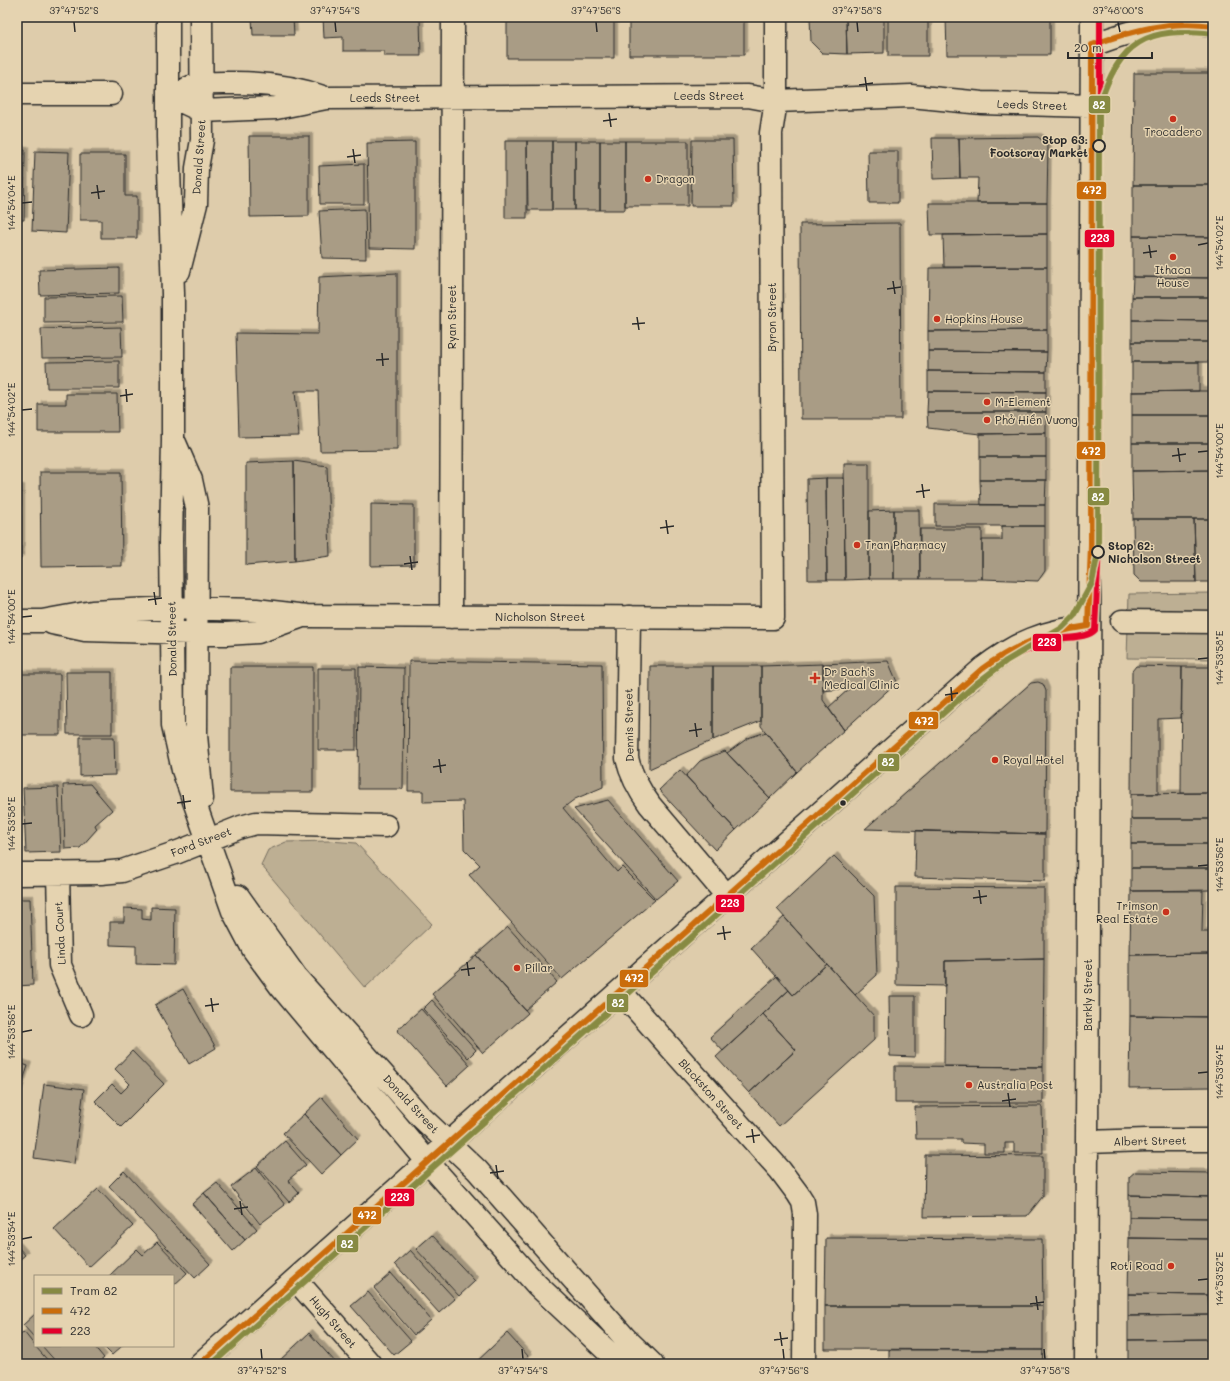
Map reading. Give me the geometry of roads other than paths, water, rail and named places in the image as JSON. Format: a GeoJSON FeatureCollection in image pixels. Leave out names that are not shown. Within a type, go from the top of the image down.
{"type":"FeatureCollection","features":[{"type":"Feature","properties":{"kind":"street","name":"Donald Street"},"geometry":{"type":"LineString","coordinates":[[168,17],[168,95],[173,294],[173,439],[170,541],[173,714],[175,738],[183,770],[233,911],[244,935],[261,961],[281,987],[429,1162],[537,1285],[621,1364]]}},
{"type":"Feature","properties":{"kind":"street","name":"Donald Street"},"geometry":{"type":"LineString","coordinates":[[173,294],[196,204],[198,168],[202,140],[201,17]]}},
{"type":"Feature","properties":{"kind":"street","name":"Ryan Street"},"geometry":{"type":"LineString","coordinates":[[451,617],[453,17]]}},
{"type":"Feature","properties":{"kind":"street","name":"Byron Street"},"geometry":{"type":"LineString","coordinates":[[773,618],[771,133],[776,101],[776,17]]}},
{"type":"Feature","properties":{"kind":"street","name":"Barkly Street"},"geometry":{"type":"LineString","coordinates":[[1086,1364],[1088,626],[1091,545],[1092,17]]}},
{"type":"Feature","properties":{"kind":"street"},"geometry":{"type":"LineString","coordinates":[[1092,44],[1160,24],[1181,23],[1213,26]]}},
{"type":"Feature","properties":{"kind":"street"},"geometry":{"type":"LineString","coordinates":[[168,95],[202,82]]}},
{"type":"Feature","properties":{"kind":"street","name":"Leeds Street"},"geometry":{"type":"LineString","coordinates":[[202,82],[279,85],[326,98]]}},
{"type":"Feature","properties":{"kind":"street"},"geometry":{"type":"LineString","coordinates":[[17,94],[111,94]]}},
{"type":"Feature","properties":{"kind":"street"},"geometry":{"type":"LineString","coordinates":[[168,95],[202,111]]}},
{"type":"Feature","properties":{"kind":"street","name":"Leeds Street"},"geometry":{"type":"LineString","coordinates":[[202,111],[276,108],[326,98],[748,96],[776,101],[911,96],[982,103],[1091,106]]}},
{"type":"Feature","properties":{"kind":"street","name":"Donald Street"},"geometry":{"type":"LineString","coordinates":[[173,439],[190,476],[196,500],[198,541],[196,734],[206,838]]}},
{"type":"Feature","properties":{"kind":"street","name":"Nicholson Street"},"geometry":{"type":"LineString","coordinates":[[17,621],[42,621],[92,612],[172,608],[256,610],[307,616],[773,618]]}},
{"type":"Feature","properties":{"kind":"street","name":"Nicholson Street"},"geometry":{"type":"LineString","coordinates":[[42,621],[85,630],[226,634],[258,632],[307,616]]}},
{"type":"Feature","properties":{"kind":"street","name":"Dennis Street"},"geometry":{"type":"LineString","coordinates":[[630,617],[627,758],[631,774],[639,791],[650,805],[727,896]]}},
{"type":"Feature","properties":{"kind":"street"},"geometry":{"type":"LineString","coordinates":[[1122,621],[1213,622]]}},
{"type":"Feature","properties":{"kind":"street"},"geometry":{"type":"LineString","coordinates":[[200,1364],[991,663],[1012,649],[1041,634],[1088,626]]}},
{"type":"Feature","properties":{"kind":"street","name":"Ford Street"},"geometry":{"type":"LineString","coordinates":[[17,874],[58,872],[101,873],[122,870],[206,838],[256,823],[386,826]]}},
{"type":"Feature","properties":{"kind":"street","name":"Donald Street"},"geometry":{"type":"LineString","coordinates":[[218,867],[289,969],[421,1117],[477,1170],[625,1338],[652,1364]]}},
{"type":"Feature","properties":{"kind":"street","name":"Linda Court"},"geometry":{"type":"LineString","coordinates":[[58,872],[60,965],[81,1015]]}},
{"type":"Feature","properties":{"kind":"street","name":"Blackston Street"},"geometry":{"type":"LineString","coordinates":[[620,992],[780,1170],[803,1202],[806,1230],[804,1364]]}},
{"type":"Feature","properties":{"kind":"street","name":"Albert Street"},"geometry":{"type":"LineString","coordinates":[[1087,1142],[1213,1140]]}},
{"type":"Feature","properties":{"kind":"street","name":"Hugh Street"},"geometry":{"type":"LineString","coordinates":[[296,1280],[370,1364]]}},
{"type":"Feature","properties":{"kind":"tram line","name":"82"},"geometry":{"type":"LineString","coordinates":[[212,1364],[976,684],[1006,661],[1062,628],[1074,616],[1092,583],[1098,552],[1099,106],[1107,84],[1116,66],[1127,53],[1139,43],[1153,36],[1170,33],[1190,32],[1213,34]]}},
{"type":"Feature","properties":{"kind":"place","name":"Trocadero"},"geometry":{"type":"Point","coordinates":[1173,119]}},
{"type":"Feature","properties":{"kind":"place","name":"Stop 63: Footscray Market"},"geometry":{"type":"Point","coordinates":[1099,146]}},
{"type":"Feature","properties":{"kind":"place","name":"Dragon"},"geometry":{"type":"Point","coordinates":[648,179]}},
{"type":"Feature","properties":{"kind":"place","name":"Ithaca House"},"geometry":{"type":"Point","coordinates":[1173,257]}},
{"type":"Feature","properties":{"kind":"place","name":"Hopkins House"},"geometry":{"type":"Point","coordinates":[937,319]}},
{"type":"Feature","properties":{"kind":"place","name":"M-Element"},"geometry":{"type":"Point","coordinates":[987,402]}},
{"type":"Feature","properties":{"kind":"place","name":"Phở Hiền Vương"},"geometry":{"type":"Point","coordinates":[987,420]}},
{"type":"Feature","properties":{"kind":"place","name":"Tran Pharmacy"},"geometry":{"type":"Point","coordinates":[857,545]}},
{"type":"Feature","properties":{"kind":"place","name":"Stop 62: Nicholson Street"},"geometry":{"type":"Point","coordinates":[1098,552]}},
{"type":"Feature","properties":{"kind":"place","name":"Dr Bach's Medical Clinic"},"geometry":{"type":"Point","coordinates":[815,678]}},
{"type":"Feature","properties":{"kind":"place","name":"Royal Hotel"},"geometry":{"type":"Point","coordinates":[995,760]}},
{"type":"Feature","properties":{"kind":"place","name":"Trimson Real Estate"},"geometry":{"type":"Point","coordinates":[1166,912]}},
{"type":"Feature","properties":{"kind":"place","name":"Pillar"},"geometry":{"type":"Point","coordinates":[517,968]}},
{"type":"Feature","properties":{"kind":"place","name":"Australia Post"},"geometry":{"type":"Point","coordinates":[969,1085]}},
{"type":"Feature","properties":{"kind":"place","name":"Roti Road"},"geometry":{"type":"Point","coordinates":[1171,1266]}}]}
